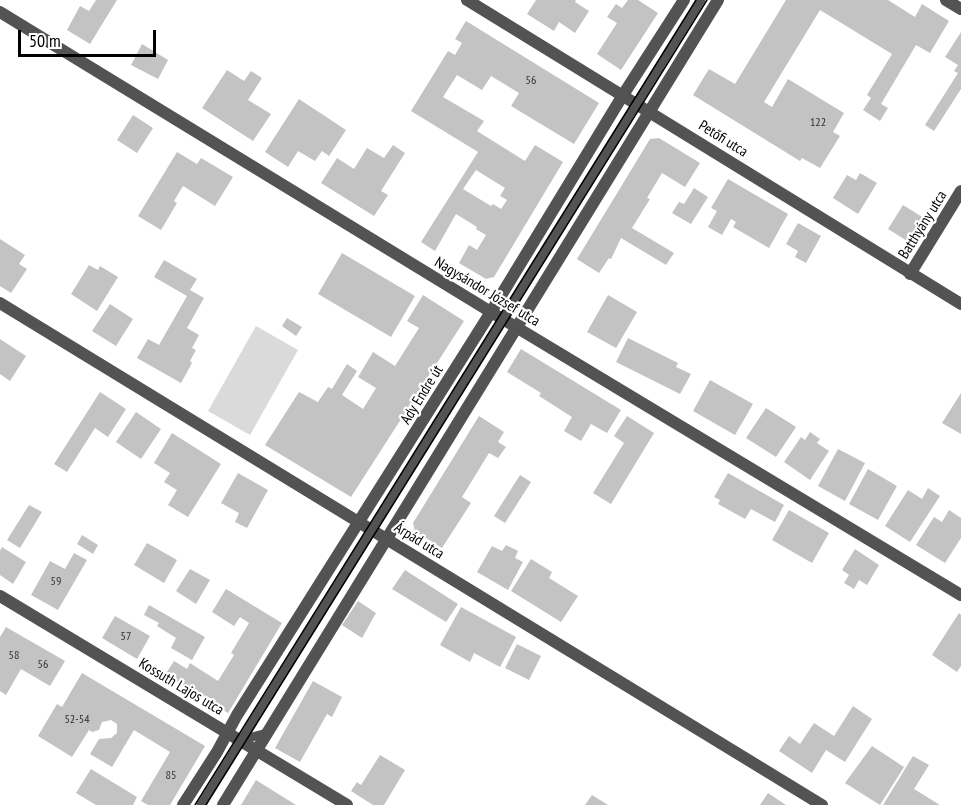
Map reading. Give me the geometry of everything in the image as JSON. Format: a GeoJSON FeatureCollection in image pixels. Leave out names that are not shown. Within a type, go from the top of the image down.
{"type":"FeatureCollection","features":[{"type":"Feature","properties":{"kind":"street","name":"Petőfi utca"},"geometry":{"type":"LineString","coordinates":[[467,0],[961,304]]}},
{"type":"Feature","properties":{"kind":"street","name":"Ady Endre út"},"geometry":{"type":"LineString","coordinates":[[183,805],[684,0]]}},
{"type":"Feature","properties":{"kind":"street"},"geometry":{"type":"LineString","coordinates":[[223,805],[718,0]]}},
{"type":"Feature","properties":{"kind":"street"},"geometry":{"type":"LineString","coordinates":[[946,0],[961,9]]}},
{"type":"Feature","properties":{"kind":"street","name":"Nagysándor József utca"},"geometry":{"type":"LineString","coordinates":[[0,12],[504,320],[961,595]]}},
{"type":"Feature","properties":{"kind":"street","name":"Batthyány utca"},"geometry":{"type":"LineString","coordinates":[[910,274],[961,191]]}},
{"type":"Feature","properties":{"kind":"street","name":"Árpád utca"},"geometry":{"type":"LineString","coordinates":[[0,303],[822,805]]}},
{"type":"Feature","properties":{"kind":"street","name":"Kossuth Lajos utca"},"geometry":{"type":"LineString","coordinates":[[0,596],[347,805]]}},
{"type":"Feature","properties":{"kind":"lane"},"geometry":{"type":"LineString","coordinates":[[201,805],[701,0]]}},
{"type":"Feature","properties":{"kind":"lane"},"geometry":{"type":"LineString","coordinates":[[241,740],[267,733]]}},
{"type":"Feature","properties":{"kind":"shaded area"},"geometry":{"type":"Polygon","coordinates":[[[256,326],[298,350],[250,435],[208,411],[256,326]]]}},
{"type":"Feature","properties":{"kind":"building"},"geometry":{"type":"Polygon","coordinates":[[[96,0],[117,0],[90,44],[67,30],[80,6],[89,11],[96,0]]]}},
{"type":"Feature","properties":{"kind":"building"},"geometry":{"type":"Polygon","coordinates":[[[536,0],[576,0],[575,2],[589,11],[575,33],[559,22],[554,31],[527,14],[536,0]]]}},
{"type":"Feature","properties":{"kind":"building"},"geometry":{"type":"Polygon","coordinates":[[[628,0],[638,0],[658,13],[621,70],[597,54],[617,23],[607,17],[616,4],[622,8],[628,0]]]}},
{"type":"Feature","properties":{"kind":"building"},"geometry":{"type":"Polygon","coordinates":[[[786,0],[888,0],[915,17],[922,4],[949,21],[930,53],[916,45],[881,104],[888,108],[880,121],[863,110],[871,98],[867,95],[892,54],[820,10],[764,102],[772,107],[788,79],[844,113],[833,132],[840,136],[820,168],[802,158],[800,161],[693,95],[709,69],[735,84],[786,0]]]}},
{"type":"Feature","properties":{"kind":"building"},"geometry":{"type":"Polygon","coordinates":[[[466,21],[599,103],[574,144],[511,106],[519,93],[491,76],[482,90],[457,75],[443,97],[484,121],[477,131],[525,161],[535,145],[563,162],[494,277],[486,279],[459,263],[469,245],[477,250],[486,235],[456,214],[435,251],[421,242],[478,152],[411,111],[448,51],[455,55],[462,43],[455,39],[466,21]],[[476,170],[463,189],[491,206],[493,204],[501,209],[507,200],[500,196],[505,188],[476,170]]]}},
{"type":"Feature","properties":{"kind":"building"},"geometry":{"type":"Polygon","coordinates":[[[961,32],[961,89],[934,131],[925,125],[958,73],[954,71],[958,65],[945,57],[961,32]]]}},
{"type":"Feature","properties":{"kind":"building"},"geometry":{"type":"Polygon","coordinates":[[[142,44],[168,60],[158,79],[131,65],[142,44]]]}},
{"type":"Feature","properties":{"kind":"building"},"geometry":{"type":"Polygon","coordinates":[[[227,70],[244,81],[251,71],[262,78],[248,100],[271,114],[253,141],[202,108],[227,70]]]}},
{"type":"Feature","properties":{"kind":"building"},"geometry":{"type":"Polygon","coordinates":[[[299,99],[346,130],[329,156],[322,151],[315,161],[298,151],[288,167],[265,152],[299,99]]]}},
{"type":"Feature","properties":{"kind":"building"},"geometry":{"type":"Polygon","coordinates":[[[133,115],[153,128],[137,153],[117,140],[133,115]]]}},
{"type":"Feature","properties":{"kind":"building"},"geometry":{"type":"Polygon","coordinates":[[[659,138],[700,163],[685,187],[662,173],[647,198],[650,199],[632,228],[674,253],[666,265],[621,238],[611,259],[609,258],[599,273],[577,259],[650,139],[659,138]]]}},
{"type":"Feature","properties":{"kind":"building"},"geometry":{"type":"Polygon","coordinates":[[[393,145],[405,153],[381,191],[388,195],[374,216],[321,183],[337,158],[354,169],[367,148],[384,158],[393,145]]]}},
{"type":"Feature","properties":{"kind":"building"},"geometry":{"type":"Polygon","coordinates":[[[177,152],[197,164],[201,158],[233,177],[215,206],[183,186],[174,201],[177,203],[161,230],[138,216],[177,152]]]}},
{"type":"Feature","properties":{"kind":"building"},"geometry":{"type":"Polygon","coordinates":[[[860,173],[877,183],[858,214],[833,198],[847,175],[856,180],[860,173]]]}},
{"type":"Feature","properties":{"kind":"building"},"geometry":{"type":"Polygon","coordinates":[[[728,179],[788,214],[769,248],[733,227],[736,222],[731,219],[722,235],[708,227],[717,211],[711,208],[728,179]]]}},
{"type":"Feature","properties":{"kind":"building"},"geometry":{"type":"Polygon","coordinates":[[[694,188],[708,197],[691,224],[672,213],[679,202],[684,204],[694,188]]]}},
{"type":"Feature","properties":{"kind":"building"},"geometry":{"type":"Polygon","coordinates":[[[903,205],[927,220],[912,244],[888,229],[903,205]]]}},
{"type":"Feature","properties":{"kind":"building"},"geometry":{"type":"Polygon","coordinates":[[[798,223],[821,236],[806,263],[795,257],[798,251],[786,244],[798,223]]]}},
{"type":"Feature","properties":{"kind":"building"},"geometry":{"type":"Polygon","coordinates":[[[0,239],[25,255],[19,264],[27,269],[11,293],[0,286],[0,239]]]}},
{"type":"Feature","properties":{"kind":"building"},"geometry":{"type":"Polygon","coordinates":[[[342,253],[415,296],[391,337],[318,294],[342,253]]]}},
{"type":"Feature","properties":{"kind":"building"},"geometry":{"type":"Polygon","coordinates":[[[164,260],[197,279],[190,290],[204,298],[187,328],[199,335],[192,348],[196,350],[190,361],[192,363],[181,383],[137,358],[148,339],[159,345],[187,296],[154,277],[164,260]]]}},
{"type":"Feature","properties":{"kind":"building"},"geometry":{"type":"Polygon","coordinates":[[[89,265],[98,270],[100,266],[118,277],[97,311],[71,294],[89,265]]]}},
{"type":"Feature","properties":{"kind":"building"},"geometry":{"type":"Polygon","coordinates":[[[423,295],[464,321],[351,497],[265,445],[299,392],[318,402],[328,387],[332,389],[347,364],[357,371],[342,395],[363,409],[376,388],[358,377],[373,352],[395,366],[419,328],[407,321],[423,295]]]}},
{"type":"Feature","properties":{"kind":"building"},"geometry":{"type":"Polygon","coordinates":[[[608,295],[637,312],[616,348],[587,332],[608,295]]]}},
{"type":"Feature","properties":{"kind":"building"},"geometry":{"type":"Polygon","coordinates":[[[110,304],[133,319],[116,346],[92,331],[110,304]]]}},
{"type":"Feature","properties":{"kind":"building"},"geometry":{"type":"Polygon","coordinates":[[[287,318],[302,327],[296,336],[282,326],[287,318]]]}},
{"type":"Feature","properties":{"kind":"building"},"geometry":{"type":"Polygon","coordinates":[[[628,338],[678,363],[676,367],[691,374],[680,394],[616,362],[628,338]]]}},
{"type":"Feature","properties":{"kind":"building"},"geometry":{"type":"Polygon","coordinates":[[[0,339],[26,356],[10,381],[0,374],[0,339]]]}},
{"type":"Feature","properties":{"kind":"building"},"geometry":{"type":"Polygon","coordinates":[[[521,349],[621,410],[607,433],[591,424],[581,441],[564,431],[572,417],[539,396],[541,393],[507,372],[521,349]]]}},
{"type":"Feature","properties":{"kind":"building"},"geometry":{"type":"Polygon","coordinates":[[[710,380],[753,404],[735,435],[693,411],[710,380]]]}},
{"type":"Feature","properties":{"kind":"building"},"geometry":{"type":"Polygon","coordinates":[[[100,392],[126,409],[108,437],[95,428],[67,472],[54,464],[100,392]]]}},
{"type":"Feature","properties":{"kind":"building"},"geometry":{"type":"Polygon","coordinates":[[[961,393],[961,434],[942,423],[961,393]]]}},
{"type":"Feature","properties":{"kind":"building"},"geometry":{"type":"Polygon","coordinates":[[[766,408],[796,427],[776,457],[746,438],[766,408]]]}},
{"type":"Feature","properties":{"kind":"building"},"geometry":{"type":"Polygon","coordinates":[[[136,412],[161,429],[141,459],[116,442],[136,412]]]}},
{"type":"Feature","properties":{"kind":"building"},"geometry":{"type":"Polygon","coordinates":[[[479,416],[504,432],[498,442],[506,447],[498,458],[489,453],[462,497],[471,503],[442,548],[415,531],[413,523],[479,416]]]}},
{"type":"Feature","properties":{"kind":"building"},"geometry":{"type":"Polygon","coordinates":[[[627,416],[654,433],[611,504],[593,493],[624,443],[614,436],[627,416]]]}},
{"type":"Feature","properties":{"kind":"building"},"geometry":{"type":"Polygon","coordinates":[[[810,432],[820,439],[817,443],[829,451],[810,480],[784,462],[801,437],[805,440],[810,432]]]}},
{"type":"Feature","properties":{"kind":"building"},"geometry":{"type":"Polygon","coordinates":[[[172,433],[221,464],[188,517],[168,505],[177,490],[164,482],[170,473],[154,463],[172,433]]]}},
{"type":"Feature","properties":{"kind":"building"},"geometry":{"type":"Polygon","coordinates":[[[838,449],[865,463],[845,501],[818,486],[838,449]]]}},
{"type":"Feature","properties":{"kind":"building"},"geometry":{"type":"Polygon","coordinates":[[[868,469],[897,486],[878,520],[849,504],[868,469]]]}},
{"type":"Feature","properties":{"kind":"building"},"geometry":{"type":"Polygon","coordinates":[[[238,473],[268,490],[247,528],[235,522],[239,513],[221,503],[238,473]]]}},
{"type":"Feature","properties":{"kind":"building"},"geometry":{"type":"Polygon","coordinates":[[[728,473],[784,505],[775,522],[751,509],[745,519],[718,504],[720,500],[714,497],[728,473]]]}},
{"type":"Feature","properties":{"kind":"building"},"geometry":{"type":"Polygon","coordinates":[[[520,475],[531,482],[505,523],[494,516],[520,475]]]}},
{"type":"Feature","properties":{"kind":"building"},"geometry":{"type":"Polygon","coordinates":[[[928,488],[940,496],[910,542],[885,526],[908,490],[922,499],[928,488]]]}},
{"type":"Feature","properties":{"kind":"building"},"geometry":{"type":"Polygon","coordinates":[[[29,505],[42,512],[20,548],[7,540],[29,505]]]}},
{"type":"Feature","properties":{"kind":"building"},"geometry":{"type":"Polygon","coordinates":[[[789,510],[829,533],[812,563],[772,540],[789,510]]]}},
{"type":"Feature","properties":{"kind":"building"},"geometry":{"type":"Polygon","coordinates":[[[949,510],[961,518],[961,538],[945,563],[916,545],[934,517],[942,522],[949,510]]]}},
{"type":"Feature","properties":{"kind":"building"},"geometry":{"type":"Polygon","coordinates":[[[82,535],[98,545],[93,554],[77,544],[82,535]]]}},
{"type":"Feature","properties":{"kind":"building"},"geometry":{"type":"Polygon","coordinates":[[[147,543],[177,560],[164,583],[134,565],[147,543]]]}},
{"type":"Feature","properties":{"kind":"building"},"geometry":{"type":"Polygon","coordinates":[[[506,545],[518,551],[515,558],[523,562],[508,590],[477,572],[492,546],[502,551],[506,545]]]}},
{"type":"Feature","properties":{"kind":"building"},"geometry":{"type":"Polygon","coordinates":[[[2,547],[26,562],[13,584],[0,575],[2,547]]]}},
{"type":"Feature","properties":{"kind":"building"},"geometry":{"type":"Polygon","coordinates":[[[855,549],[879,565],[867,585],[859,580],[854,589],[844,583],[849,575],[842,570],[855,549]]]}},
{"type":"Feature","properties":{"kind":"building"},"geometry":{"type":"Polygon","coordinates":[[[74,553],[87,560],[58,610],[31,595],[50,561],[65,569],[74,553]]]}},
{"type":"Feature","properties":{"kind":"building"},"geometry":{"type":"Polygon","coordinates":[[[531,559],[552,572],[549,578],[578,596],[561,622],[511,591],[531,559]]]}},
{"type":"Feature","properties":{"kind":"building"},"geometry":{"type":"Polygon","coordinates":[[[190,569],[210,580],[196,604],[176,591],[190,569]]]}},
{"type":"Feature","properties":{"kind":"building"},"geometry":{"type":"Polygon","coordinates":[[[405,570],[458,604],[446,622],[392,589],[405,570]]]}},
{"type":"Feature","properties":{"kind":"building"},"geometry":{"type":"Polygon","coordinates":[[[226,589],[282,623],[228,713],[165,675],[174,661],[187,669],[190,663],[218,681],[234,655],[231,653],[249,623],[240,617],[234,626],[212,612],[226,589]]]}},
{"type":"Feature","properties":{"kind":"building"},"geometry":{"type":"Polygon","coordinates":[[[358,601],[376,613],[362,638],[342,625],[358,601]]]}},
{"type":"Feature","properties":{"kind":"building"},"geometry":{"type":"Polygon","coordinates":[[[149,605],[205,637],[192,660],[171,648],[176,638],[157,626],[159,623],[144,615],[149,605]]]}},
{"type":"Feature","properties":{"kind":"building"},"geometry":{"type":"Polygon","coordinates":[[[461,607],[516,637],[500,667],[474,653],[470,662],[440,645],[461,607]]]}},
{"type":"Feature","properties":{"kind":"building"},"geometry":{"type":"Polygon","coordinates":[[[959,613],[961,615],[961,666],[957,672],[932,655],[959,613]]]}},
{"type":"Feature","properties":{"kind":"building"},"geometry":{"type":"Polygon","coordinates":[[[115,616],[150,636],[137,659],[102,638],[115,616]]]}},
{"type":"Feature","properties":{"kind":"building"},"geometry":{"type":"Polygon","coordinates":[[[6,627],[65,661],[50,686],[21,669],[6,695],[0,691],[0,637],[6,627]]]}},
{"type":"Feature","properties":{"kind":"building"},"geometry":{"type":"Polygon","coordinates":[[[517,644],[541,656],[529,680],[505,668],[517,644]]]}},
{"type":"Feature","properties":{"kind":"building"},"geometry":{"type":"Polygon","coordinates":[[[82,673],[205,746],[170,805],[148,805],[141,801],[170,752],[134,730],[112,767],[90,754],[99,739],[111,738],[117,733],[117,724],[111,720],[102,722],[99,730],[92,732],[89,730],[72,757],[38,736],[57,704],[62,707],[82,673]]]}},
{"type":"Feature","properties":{"kind":"building"},"geometry":{"type":"Polygon","coordinates":[[[313,681],[342,697],[332,717],[327,714],[300,762],[275,748],[313,681]]]}},
{"type":"Feature","properties":{"kind":"building"},"geometry":{"type":"Polygon","coordinates":[[[853,706],[872,719],[845,762],[826,750],[812,773],[779,751],[789,736],[800,744],[814,723],[834,736],[853,706]]]}},
{"type":"Feature","properties":{"kind":"building"},"geometry":{"type":"Polygon","coordinates":[[[872,746],[904,767],[880,805],[845,783],[872,746]]]}},
{"type":"Feature","properties":{"kind":"building"},"geometry":{"type":"Polygon","coordinates":[[[380,755],[405,770],[384,805],[373,805],[351,791],[357,782],[361,785],[380,755]]]}},
{"type":"Feature","properties":{"kind":"building"},"geometry":{"type":"Polygon","coordinates":[[[913,756],[929,765],[914,789],[940,805],[883,805],[913,756]]]}},
{"type":"Feature","properties":{"kind":"building"},"geometry":{"type":"Polygon","coordinates":[[[91,769],[137,797],[133,805],[96,805],[76,793],[91,769]]]}},
{"type":"Feature","properties":{"kind":"building"},"geometry":{"type":"Polygon","coordinates":[[[256,780],[296,805],[241,805],[256,780]]]}},
{"type":"Feature","properties":{"kind":"building"},"geometry":{"type":"Polygon","coordinates":[[[768,793],[786,805],[760,805],[768,793]]]}},
{"type":"Feature","properties":{"kind":"building"},"geometry":{"type":"Polygon","coordinates":[[[592,795],[608,805],[585,805],[592,795]]]}},
{"type":"Feature","properties":{"kind":"tram line"},"geometry":{"type":"LineString","coordinates":[[195,805],[696,0]]}},
{"type":"Feature","properties":{"kind":"tram line"},"geometry":{"type":"LineString","coordinates":[[206,805],[707,0]]}}]}
